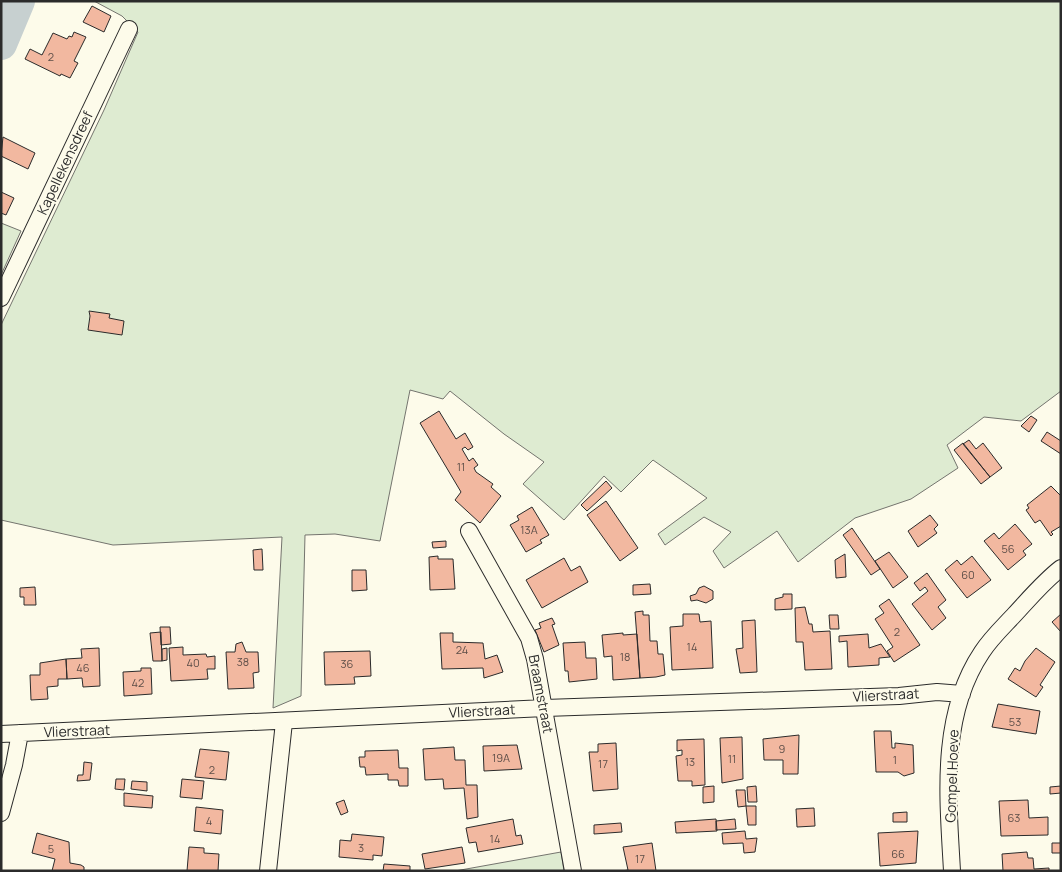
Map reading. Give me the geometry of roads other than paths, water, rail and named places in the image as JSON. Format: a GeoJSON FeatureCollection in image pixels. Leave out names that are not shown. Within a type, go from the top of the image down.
{"type":"FeatureCollection","features":[{"type":"Feature","properties":{"kind":"street","name":"Kapellekensdreef"},"geometry":{"type":"LineString","coordinates":[[1,298],[129,29]]}},
{"type":"Feature","properties":{"kind":"street","name":"Braamstraat"},"geometry":{"type":"LineString","coordinates":[[469,531],[529,638],[545,708],[573,871]]}},
{"type":"Feature","properties":{"kind":"street","name":"Gompel Hoeve"},"geometry":{"type":"LineString","coordinates":[[952,871],[948,803],[951,736],[962,694],[983,651],[1027,601],[1061,568]]}},
{"type":"Feature","properties":{"kind":"street","name":"Vlierstraat"},"geometry":{"type":"LineString","coordinates":[[1,734],[284,722],[545,708],[900,696],[937,692],[962,694]]}},
{"type":"Feature","properties":{"kind":"street"},"geometry":{"type":"LineString","coordinates":[[268,871],[284,722]]}},
{"type":"Feature","properties":{"kind":"street"},"geometry":{"type":"LineString","coordinates":[[1,813],[14,766],[20,733]]}},
{"type":"Feature","properties":{"kind":"waterway"},"geometry":{"type":"LineString","coordinates":[[1,44],[19,1]]}}]}
